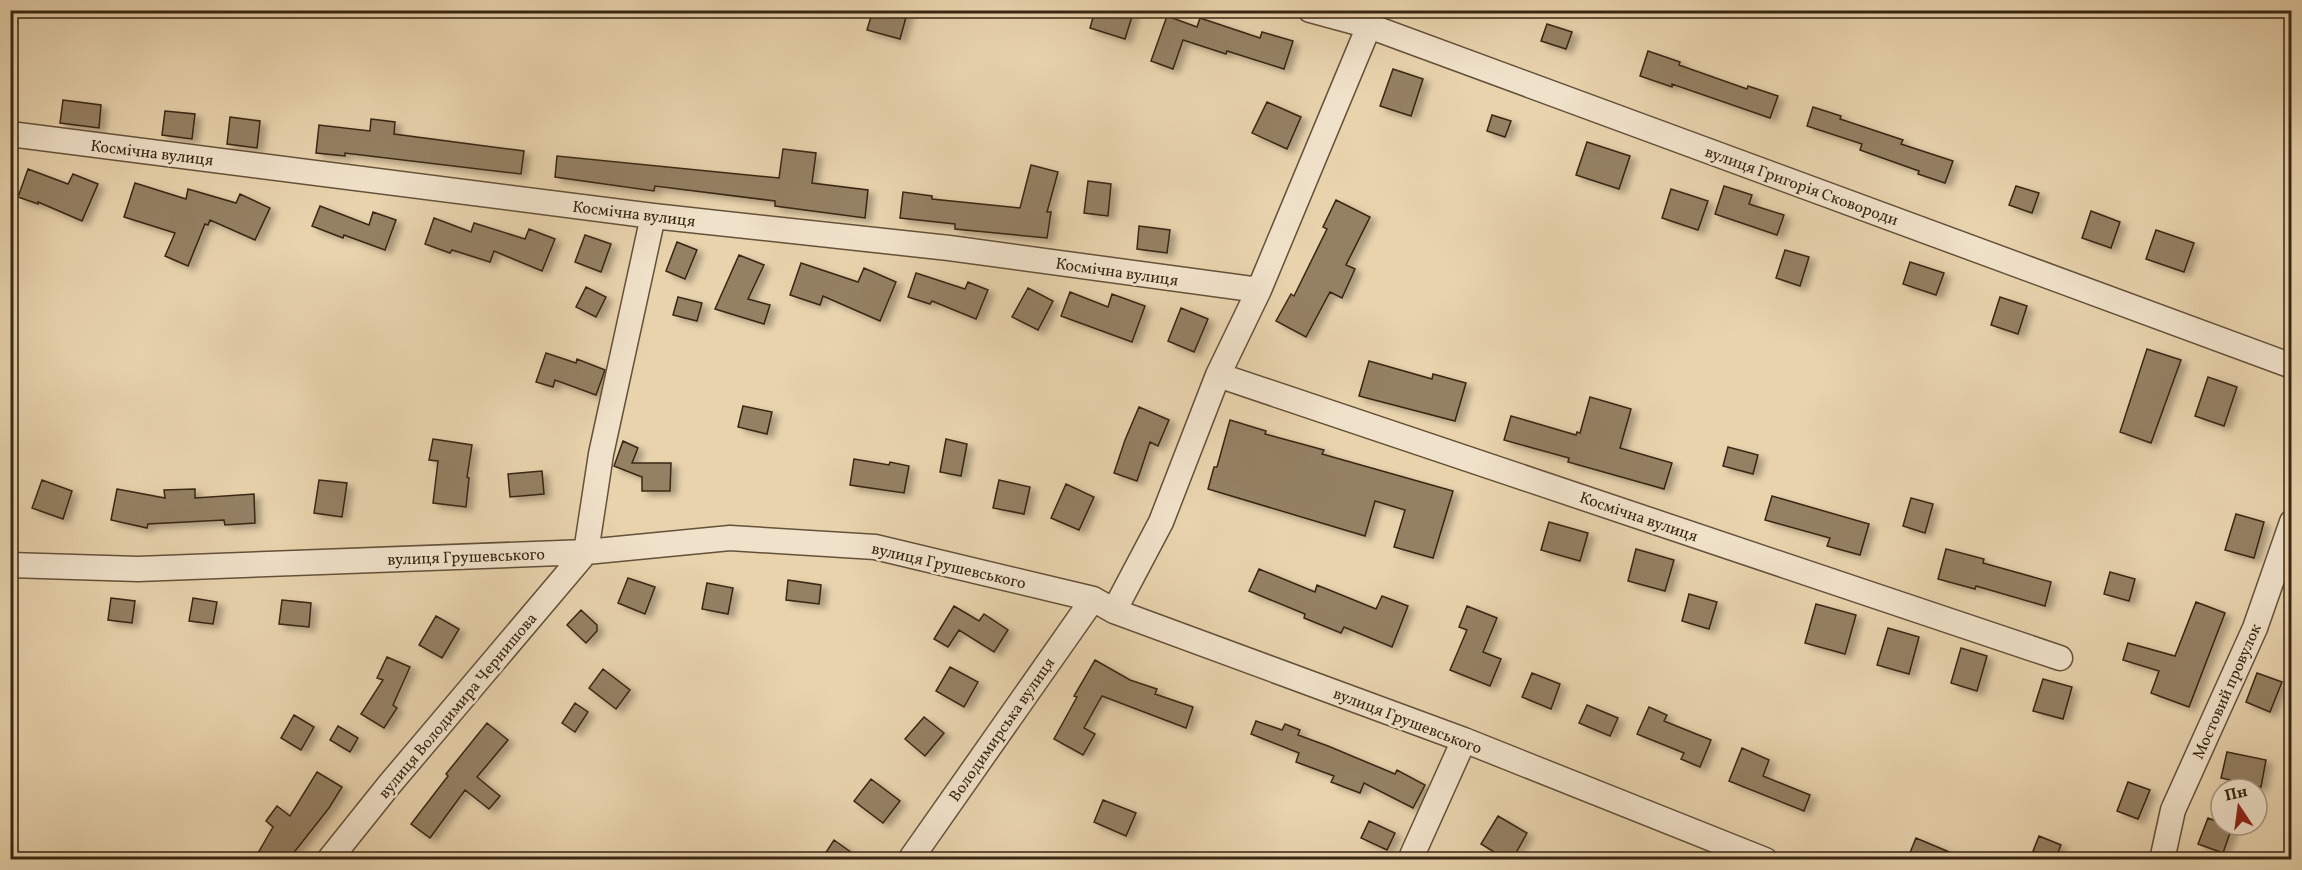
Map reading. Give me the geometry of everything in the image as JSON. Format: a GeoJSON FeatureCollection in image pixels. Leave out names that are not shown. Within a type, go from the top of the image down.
{"type":"FeatureCollection","features":[{"type":"Feature","properties":{"kind":"street","name":"вулиця Григорія Сковороди"},"geometry":{"type":"LineString","coordinates":[[1310,10],[1370,18],[2292,366]]}},
{"type":"Feature","properties":{"kind":"street"},"geometry":{"type":"LineString","coordinates":[[1114,611],[1161,522],[1218,375],[1258,290],[1370,18]]}},
{"type":"Feature","properties":{"kind":"street","name":"Космічна вулиця"},"geometry":{"type":"LineString","coordinates":[[10,134],[653,216],[949,248],[1258,290]]}},
{"type":"Feature","properties":{"kind":"street"},"geometry":{"type":"LineString","coordinates":[[586,552],[601,454],[653,216]]}},
{"type":"Feature","properties":{"kind":"street","name":"Космічна вулиця"},"geometry":{"type":"LineString","coordinates":[[1218,375],[2060,658]]}},
{"type":"Feature","properties":{"kind":"street","name":"Мостовий провулок"},"geometry":{"type":"LineString","coordinates":[[2162,860],[2173,810],[2255,627],[2292,522]]}},
{"type":"Feature","properties":{"kind":"street","name":"вулиця Грушевського"},"geometry":{"type":"LineString","coordinates":[[10,565],[138,569],[586,552],[730,537],[875,547],[1093,599],[1114,611],[1464,740],[1765,860]]}},
{"type":"Feature","properties":{"kind":"street","name":"вулиця Володимира Чернишова"},"geometry":{"type":"LineString","coordinates":[[329,860],[389,785],[586,552]]}},
{"type":"Feature","properties":{"kind":"street","name":"Володимирська вулиця"},"geometry":{"type":"LineString","coordinates":[[910,860],[1093,599]]}},
{"type":"Feature","properties":{"kind":"street"},"geometry":{"type":"LineString","coordinates":[[1410,860],[1464,740]]}},
{"type":"Feature","properties":{"kind":"building"},"geometry":{"type":"Polygon","coordinates":[[[873,10],[908,10],[900,39],[867,30],[873,10]]]}},
{"type":"Feature","properties":{"kind":"building"},"geometry":{"type":"Polygon","coordinates":[[[1095,10],[1134,10],[1125,39],[1090,28],[1095,10]]]}},
{"type":"Feature","properties":{"kind":"building"},"geometry":{"type":"Polygon","coordinates":[[[1167,16],[1197,27],[1200,18],[1260,38],[1262,32],[1293,41],[1284,69],[1183,40],[1173,69],[1151,61],[1167,16]]]}},
{"type":"Feature","properties":{"kind":"building"},"geometry":{"type":"Polygon","coordinates":[[[1547,24],[1572,32],[1566,49],[1541,41],[1547,24]]]}},
{"type":"Feature","properties":{"kind":"building"},"geometry":{"type":"Polygon","coordinates":[[[1648,51],[1680,62],[1679,65],[1747,89],[1748,86],[1778,96],[1770,118],[1672,84],[1672,87],[1640,76],[1648,51]]]}},
{"type":"Feature","properties":{"kind":"building"},"geometry":{"type":"Polygon","coordinates":[[[1393,69],[1423,79],[1411,116],[1380,106],[1393,69]]]}},
{"type":"Feature","properties":{"kind":"building"},"geometry":{"type":"Polygon","coordinates":[[[63,100],[101,105],[99,128],[60,123],[63,100]]]}},
{"type":"Feature","properties":{"kind":"building"},"geometry":{"type":"Polygon","coordinates":[[[1267,102],[1301,117],[1287,149],[1252,133],[1267,102]]]}},
{"type":"Feature","properties":{"kind":"building"},"geometry":{"type":"Polygon","coordinates":[[[1813,107],[1841,116],[1840,119],[1903,140],[1901,144],[1953,161],[1945,183],[1860,150],[1862,144],[1807,126],[1813,107]]]}},
{"type":"Feature","properties":{"kind":"building"},"geometry":{"type":"Polygon","coordinates":[[[165,111],[195,114],[192,139],[162,135],[165,111]]]}},
{"type":"Feature","properties":{"kind":"building"},"geometry":{"type":"Polygon","coordinates":[[[1492,115],[1511,121],[1505,137],[1487,131],[1492,115]]]}},
{"type":"Feature","properties":{"kind":"building"},"geometry":{"type":"Polygon","coordinates":[[[230,117],[260,121],[257,148],[227,144],[230,117]]]}},
{"type":"Feature","properties":{"kind":"building"},"geometry":{"type":"Polygon","coordinates":[[[371,119],[395,122],[394,134],[524,151],[521,174],[345,153],[345,156],[316,153],[319,125],[370,131],[371,119]]]}},
{"type":"Feature","properties":{"kind":"building"},"geometry":{"type":"Polygon","coordinates":[[[1587,142],[1630,156],[1619,189],[1576,175],[1587,142]]]}},
{"type":"Feature","properties":{"kind":"building"},"geometry":{"type":"Polygon","coordinates":[[[783,149],[816,153],[812,183],[868,190],[865,218],[775,206],[775,201],[655,186],[654,191],[555,177],[557,156],[779,178],[783,149]]]}},
{"type":"Feature","properties":{"kind":"building"},"geometry":{"type":"Polygon","coordinates":[[[1031,165],[1058,172],[1047,212],[1051,212],[1047,238],[955,229],[955,224],[900,218],[903,192],[932,196],[932,199],[1020,208],[1031,165]]]}},
{"type":"Feature","properties":{"kind":"building"},"geometry":{"type":"Polygon","coordinates":[[[28,169],[68,184],[73,174],[98,184],[82,221],[38,202],[38,204],[18,197],[28,169]]]}},
{"type":"Feature","properties":{"kind":"building"},"geometry":{"type":"Polygon","coordinates":[[[1088,181],[1111,184],[1108,216],[1084,213],[1088,181]]]}},
{"type":"Feature","properties":{"kind":"building"},"geometry":{"type":"Polygon","coordinates":[[[135,183],[186,199],[188,189],[236,203],[240,194],[270,208],[255,240],[210,220],[208,225],[205,224],[188,266],[165,256],[175,233],[124,217],[135,183]]]}},
{"type":"Feature","properties":{"kind":"building"},"geometry":{"type":"Polygon","coordinates":[[[1724,186],[1752,195],[1749,204],[1784,215],[1777,235],[1715,214],[1724,186]]]}},
{"type":"Feature","properties":{"kind":"building"},"geometry":{"type":"Polygon","coordinates":[[[2016,186],[2039,193],[2032,213],[2009,205],[2016,186]]]}},
{"type":"Feature","properties":{"kind":"building"},"geometry":{"type":"Polygon","coordinates":[[[1671,189],[1708,201],[1698,230],[1662,218],[1671,189]]]}},
{"type":"Feature","properties":{"kind":"building"},"geometry":{"type":"Polygon","coordinates":[[[1336,200],[1370,217],[1346,265],[1355,269],[1342,298],[1330,292],[1306,337],[1276,321],[1291,294],[1294,296],[1327,229],[1323,227],[1336,200]]]}},
{"type":"Feature","properties":{"kind":"building"},"geometry":{"type":"Polygon","coordinates":[[[320,206],[369,225],[373,212],[396,220],[385,250],[312,226],[320,206]]]}},
{"type":"Feature","properties":{"kind":"building"},"geometry":{"type":"Polygon","coordinates":[[[2091,211],[2120,222],[2111,248],[2082,238],[2091,211]]]}},
{"type":"Feature","properties":{"kind":"building"},"geometry":{"type":"Polygon","coordinates":[[[434,218],[471,232],[474,223],[525,239],[529,229],[555,239],[542,271],[494,251],[490,262],[452,250],[450,253],[425,244],[434,218]]]}},
{"type":"Feature","properties":{"kind":"building"},"geometry":{"type":"Polygon","coordinates":[[[1139,226],[1170,230],[1167,253],[1137,249],[1139,226]]]}},
{"type":"Feature","properties":{"kind":"building"},"geometry":{"type":"Polygon","coordinates":[[[2156,230],[2194,243],[2184,272],[2146,259],[2156,230]]]}},
{"type":"Feature","properties":{"kind":"building"},"geometry":{"type":"Polygon","coordinates":[[[585,235],[611,244],[601,272],[575,262],[585,235]]]}},
{"type":"Feature","properties":{"kind":"building"},"geometry":{"type":"Polygon","coordinates":[[[677,242],[697,250],[685,279],[666,271],[677,242]]]}},
{"type":"Feature","properties":{"kind":"building"},"geometry":{"type":"Polygon","coordinates":[[[1785,250],[1809,257],[1800,286],[1776,278],[1785,250]]]}},
{"type":"Feature","properties":{"kind":"building"},"geometry":{"type":"Polygon","coordinates":[[[739,255],[764,265],[748,299],[770,305],[764,324],[715,309],[739,255]]]}},
{"type":"Feature","properties":{"kind":"building"},"geometry":{"type":"Polygon","coordinates":[[[1910,262],[1944,273],[1936,295],[1903,284],[1910,262]]]}},
{"type":"Feature","properties":{"kind":"building"},"geometry":{"type":"Polygon","coordinates":[[[801,263],[858,282],[864,268],[896,282],[880,321],[823,296],[820,305],[790,295],[801,263]]]}},
{"type":"Feature","properties":{"kind":"building"},"geometry":{"type":"Polygon","coordinates":[[[916,273],[965,289],[968,282],[988,290],[976,319],[932,301],[930,304],[908,297],[916,273]]]}},
{"type":"Feature","properties":{"kind":"building"},"geometry":{"type":"Polygon","coordinates":[[[586,287],[606,297],[596,317],[576,307],[586,287]]]}},
{"type":"Feature","properties":{"kind":"building"},"geometry":{"type":"Polygon","coordinates":[[[1028,288],[1053,301],[1038,330],[1012,317],[1028,288]]]}},
{"type":"Feature","properties":{"kind":"building"},"geometry":{"type":"Polygon","coordinates":[[[1070,292],[1108,307],[1112,294],[1145,306],[1132,342],[1061,316],[1070,292]]]}},
{"type":"Feature","properties":{"kind":"building"},"geometry":{"type":"Polygon","coordinates":[[[678,297],[702,303],[697,321],[673,315],[678,297]]]}},
{"type":"Feature","properties":{"kind":"building"},"geometry":{"type":"Polygon","coordinates":[[[2000,297],[2027,306],[2018,334],[1991,325],[2000,297]]]}},
{"type":"Feature","properties":{"kind":"building"},"geometry":{"type":"Polygon","coordinates":[[[1181,308],[1208,319],[1194,352],[1168,341],[1181,308]]]}},
{"type":"Feature","properties":{"kind":"building"},"geometry":{"type":"Polygon","coordinates":[[[2147,349],[2181,360],[2151,443],[2120,432],[2147,349]]]}},
{"type":"Feature","properties":{"kind":"building"},"geometry":{"type":"Polygon","coordinates":[[[546,353],[576,363],[577,359],[605,370],[596,395],[555,380],[553,387],[536,382],[546,353]]]}},
{"type":"Feature","properties":{"kind":"building"},"geometry":{"type":"Polygon","coordinates":[[[1369,361],[1432,379],[1433,374],[1466,383],[1455,421],[1359,396],[1369,361]]]}},
{"type":"Feature","properties":{"kind":"building"},"geometry":{"type":"Polygon","coordinates":[[[2208,377],[2237,387],[2224,426],[2195,416],[2208,377]]]}},
{"type":"Feature","properties":{"kind":"building"},"geometry":{"type":"Polygon","coordinates":[[[1590,397],[1631,409],[1620,448],[1672,463],[1664,489],[1568,462],[1569,458],[1504,440],[1511,416],[1576,435],[1577,432],[1580,433],[1590,397]]]}},
{"type":"Feature","properties":{"kind":"building"},"geometry":{"type":"Polygon","coordinates":[[[743,406],[772,412],[767,434],[738,427],[743,406]]]}},
{"type":"Feature","properties":{"kind":"building"},"geometry":{"type":"Polygon","coordinates":[[[1139,407],[1169,420],[1158,446],[1150,442],[1137,481],[1114,473],[1139,407]]]}},
{"type":"Feature","properties":{"kind":"building"},"geometry":{"type":"Polygon","coordinates":[[[1230,420],[1266,431],[1265,434],[1324,450],[1322,454],[1453,491],[1433,558],[1394,547],[1405,510],[1375,501],[1365,536],[1208,489],[1214,467],[1217,467],[1230,420]]]}},
{"type":"Feature","properties":{"kind":"building"},"geometry":{"type":"Polygon","coordinates":[[[433,439],[472,445],[467,477],[469,478],[466,507],[433,503],[438,461],[429,460],[433,439]]]}},
{"type":"Feature","properties":{"kind":"building"},"geometry":{"type":"Polygon","coordinates":[[[946,439],[967,444],[961,476],[940,472],[946,439]]]}},
{"type":"Feature","properties":{"kind":"building"},"geometry":{"type":"Polygon","coordinates":[[[623,441],[638,448],[632,463],[671,463],[670,491],[642,491],[642,477],[614,466],[623,441]]]}},
{"type":"Feature","properties":{"kind":"building"},"geometry":{"type":"Polygon","coordinates":[[[1728,447],[1758,455],[1753,474],[1723,466],[1728,447]]]}},
{"type":"Feature","properties":{"kind":"building"},"geometry":{"type":"Polygon","coordinates":[[[854,459],[909,466],[904,493],[850,485],[854,459]]]}},
{"type":"Feature","properties":{"kind":"building"},"geometry":{"type":"Polygon","coordinates":[[[542,471],[544,494],[510,497],[508,474],[542,471]]]}},
{"type":"Feature","properties":{"kind":"building"},"geometry":{"type":"Polygon","coordinates":[[[42,480],[72,491],[63,519],[32,508],[42,480]]]}},
{"type":"Feature","properties":{"kind":"building"},"geometry":{"type":"Polygon","coordinates":[[[319,480],[347,483],[342,517],[314,513],[319,480]]]}},
{"type":"Feature","properties":{"kind":"building"},"geometry":{"type":"Polygon","coordinates":[[[999,480],[1030,487],[1024,514],[993,508],[999,480]]]}},
{"type":"Feature","properties":{"kind":"building"},"geometry":{"type":"Polygon","coordinates":[[[1066,484],[1094,497],[1079,530],[1051,518],[1066,484]]]}},
{"type":"Feature","properties":{"kind":"building"},"geometry":{"type":"Polygon","coordinates":[[[117,489],[165,498],[164,490],[195,489],[195,498],[254,494],[255,523],[225,525],[224,520],[148,524],[147,528],[111,520],[117,489]]]}},
{"type":"Feature","properties":{"kind":"building"},"geometry":{"type":"Polygon","coordinates":[[[1772,496],[1869,524],[1860,555],[1827,546],[1830,538],[1765,520],[1772,496]]]}},
{"type":"Feature","properties":{"kind":"building"},"geometry":{"type":"Polygon","coordinates":[[[1911,498],[1933,504],[1925,533],[1903,526],[1911,498]]]}},
{"type":"Feature","properties":{"kind":"building"},"geometry":{"type":"Polygon","coordinates":[[[2236,514],[2264,522],[2254,558],[2225,550],[2236,514]]]}},
{"type":"Feature","properties":{"kind":"building"},"geometry":{"type":"Polygon","coordinates":[[[1549,522],[1588,533],[1580,561],[1541,550],[1549,522]]]}},
{"type":"Feature","properties":{"kind":"building"},"geometry":{"type":"Polygon","coordinates":[[[1636,549],[1674,560],[1665,591],[1628,581],[1636,549]]]}},
{"type":"Feature","properties":{"kind":"building"},"geometry":{"type":"Polygon","coordinates":[[[1946,549],[1984,559],[1983,563],[2051,582],[2045,606],[1976,586],[1975,589],[1938,579],[1946,549]]]}},
{"type":"Feature","properties":{"kind":"building"},"geometry":{"type":"Polygon","coordinates":[[[1259,569],[1315,592],[1317,585],[1376,609],[1382,596],[1408,606],[1392,647],[1344,627],[1341,633],[1304,618],[1305,614],[1249,591],[1259,569]]]}},
{"type":"Feature","properties":{"kind":"building"},"geometry":{"type":"Polygon","coordinates":[[[2110,572],[2135,579],[2129,601],[2104,594],[2110,572]]]}},
{"type":"Feature","properties":{"kind":"building"},"geometry":{"type":"Polygon","coordinates":[[[628,578],[655,587],[645,614],[618,603],[628,578]]]}},
{"type":"Feature","properties":{"kind":"building"},"geometry":{"type":"Polygon","coordinates":[[[788,580],[821,585],[819,604],[786,600],[788,580]]]}},
{"type":"Feature","properties":{"kind":"building"},"geometry":{"type":"Polygon","coordinates":[[[707,583],[733,588],[728,614],[702,609],[707,583]]]}},
{"type":"Feature","properties":{"kind":"building"},"geometry":{"type":"Polygon","coordinates":[[[1689,594],[1717,602],[1709,629],[1682,621],[1689,594]]]}},
{"type":"Feature","properties":{"kind":"building"},"geometry":{"type":"Polygon","coordinates":[[[111,598],[135,601],[132,623],[108,620],[111,598]]]}},
{"type":"Feature","properties":{"kind":"building"},"geometry":{"type":"Polygon","coordinates":[[[193,598],[217,602],[213,624],[189,621],[193,598]]]}},
{"type":"Feature","properties":{"kind":"building"},"geometry":{"type":"Polygon","coordinates":[[[282,600],[311,603],[309,627],[279,624],[282,600]]]}},
{"type":"Feature","properties":{"kind":"building"},"geometry":{"type":"Polygon","coordinates":[[[2196,602],[2225,613],[2189,707],[2151,693],[2159,671],[2123,660],[2128,643],[2175,656],[2196,602]]]}},
{"type":"Feature","properties":{"kind":"building"},"geometry":{"type":"Polygon","coordinates":[[[1816,604],[1856,615],[1845,654],[1805,643],[1816,604]]]}},
{"type":"Feature","properties":{"kind":"building"},"geometry":{"type":"Polygon","coordinates":[[[954,606],[979,621],[984,614],[1008,630],[994,652],[959,630],[948,647],[934,639],[954,606]]]}},
{"type":"Feature","properties":{"kind":"building"},"geometry":{"type":"Polygon","coordinates":[[[1467,606],[1497,618],[1483,652],[1501,659],[1490,686],[1450,670],[1467,630],[1459,627],[1467,606]]]}},
{"type":"Feature","properties":{"kind":"building"},"geometry":{"type":"Polygon","coordinates":[[[581,610],[597,625],[597,631],[586,643],[567,625],[581,610]]]}},
{"type":"Feature","properties":{"kind":"building"},"geometry":{"type":"Polygon","coordinates":[[[436,616],[459,629],[442,658],[419,645],[436,616]]]}},
{"type":"Feature","properties":{"kind":"building"},"geometry":{"type":"Polygon","coordinates":[[[1888,628],[1919,637],[1909,674],[1877,665],[1888,628]]]}},
{"type":"Feature","properties":{"kind":"building"},"geometry":{"type":"Polygon","coordinates":[[[1961,648],[1987,656],[1977,691],[1951,683],[1961,648]]]}},
{"type":"Feature","properties":{"kind":"building"},"geometry":{"type":"Polygon","coordinates":[[[387,657],[410,667],[393,705],[397,708],[384,728],[361,714],[383,680],[377,678],[387,657]]]}},
{"type":"Feature","properties":{"kind":"building"},"geometry":{"type":"Polygon","coordinates":[[[1095,660],[1130,680],[1157,689],[1155,694],[1193,707],[1186,728],[1102,696],[1084,728],[1095,734],[1083,755],[1054,739],[1077,697],[1074,696],[1095,660]]]}},
{"type":"Feature","properties":{"kind":"building"},"geometry":{"type":"Polygon","coordinates":[[[950,667],[978,682],[964,707],[936,691],[950,667]]]}},
{"type":"Feature","properties":{"kind":"building"},"geometry":{"type":"Polygon","coordinates":[[[603,669],[630,690],[616,709],[589,688],[603,669]]]}},
{"type":"Feature","properties":{"kind":"building"},"geometry":{"type":"Polygon","coordinates":[[[1532,673],[1560,684],[1551,709],[1522,697],[1532,673]]]}},
{"type":"Feature","properties":{"kind":"building"},"geometry":{"type":"Polygon","coordinates":[[[2257,673],[2282,682],[2270,712],[2246,702],[2257,673]]]}},
{"type":"Feature","properties":{"kind":"building"},"geometry":{"type":"Polygon","coordinates":[[[2043,679],[2072,687],[2063,719],[2033,711],[2043,679]]]}},
{"type":"Feature","properties":{"kind":"building"},"geometry":{"type":"Polygon","coordinates":[[[575,703],[588,712],[575,732],[562,723],[575,703]]]}},
{"type":"Feature","properties":{"kind":"building"},"geometry":{"type":"Polygon","coordinates":[[[1587,705],[1618,718],[1610,736],[1579,723],[1587,705]]]}},
{"type":"Feature","properties":{"kind":"building"},"geometry":{"type":"Polygon","coordinates":[[[1649,707],[1667,715],[1664,721],[1711,740],[1700,767],[1681,759],[1684,753],[1637,734],[1649,707]]]}},
{"type":"Feature","properties":{"kind":"building"},"geometry":{"type":"Polygon","coordinates":[[[294,715],[314,727],[301,750],[281,738],[294,715]]]}},
{"type":"Feature","properties":{"kind":"building"},"geometry":{"type":"Polygon","coordinates":[[[924,717],[944,733],[925,756],[905,739],[924,717]]]}},
{"type":"Feature","properties":{"kind":"building"},"geometry":{"type":"Polygon","coordinates":[[[1256,721],[1282,730],[1285,724],[1300,730],[1298,735],[1395,774],[1397,770],[1425,785],[1413,808],[1364,783],[1360,793],[1331,782],[1334,776],[1296,762],[1299,753],[1251,734],[1256,721]]]}},
{"type":"Feature","properties":{"kind":"building"},"geometry":{"type":"Polygon","coordinates":[[[487,723],[508,740],[477,777],[500,796],[489,809],[465,790],[430,838],[411,824],[448,776],[446,774],[487,723]]]}},
{"type":"Feature","properties":{"kind":"building"},"geometry":{"type":"Polygon","coordinates":[[[338,726],[358,738],[350,752],[330,740],[338,726]]]}},
{"type":"Feature","properties":{"kind":"building"},"geometry":{"type":"Polygon","coordinates":[[[1742,748],[1769,760],[1763,776],[1810,795],[1804,811],[1729,781],[1742,748]]]}},
{"type":"Feature","properties":{"kind":"building"},"geometry":{"type":"Polygon","coordinates":[[[2227,752],[2266,760],[2263,777],[2221,777],[2227,752]]]}},
{"type":"Feature","properties":{"kind":"building"},"geometry":{"type":"Polygon","coordinates":[[[317,772],[342,787],[329,808],[288,860],[254,860],[273,827],[266,821],[277,806],[290,816],[317,772]]]}},
{"type":"Feature","properties":{"kind":"building"},"geometry":{"type":"Polygon","coordinates":[[[871,779],[900,801],[883,823],[854,801],[871,779]]]}},
{"type":"Feature","properties":{"kind":"building"},"geometry":{"type":"Polygon","coordinates":[[[2128,782],[2150,790],[2138,819],[2117,811],[2128,782]]]}},
{"type":"Feature","properties":{"kind":"building"},"geometry":{"type":"Polygon","coordinates":[[[1103,800],[1136,813],[1126,836],[1094,822],[1103,800]]]}},
{"type":"Feature","properties":{"kind":"building"},"geometry":{"type":"Polygon","coordinates":[[[1498,816],[1527,833],[1512,860],[1507,860],[1481,844],[1498,816]]]}},
{"type":"Feature","properties":{"kind":"building"},"geometry":{"type":"Polygon","coordinates":[[[2208,818],[2209,837],[2229,837],[2223,853],[2198,844],[2208,818]]]}},
{"type":"Feature","properties":{"kind":"building"},"geometry":{"type":"Polygon","coordinates":[[[1369,821],[1395,833],[1387,850],[1361,838],[1369,821]]]}},
{"type":"Feature","properties":{"kind":"building"},"geometry":{"type":"Polygon","coordinates":[[[2039,836],[2061,845],[2055,860],[2033,851],[2039,836]]]}},
{"type":"Feature","properties":{"kind":"building"},"geometry":{"type":"Polygon","coordinates":[[[1916,838],[1966,859],[1966,860],[1907,860],[1916,838]]]}},
{"type":"Feature","properties":{"kind":"building"},"geometry":{"type":"Polygon","coordinates":[[[834,840],[862,860],[821,860],[834,840]]]}}]}
